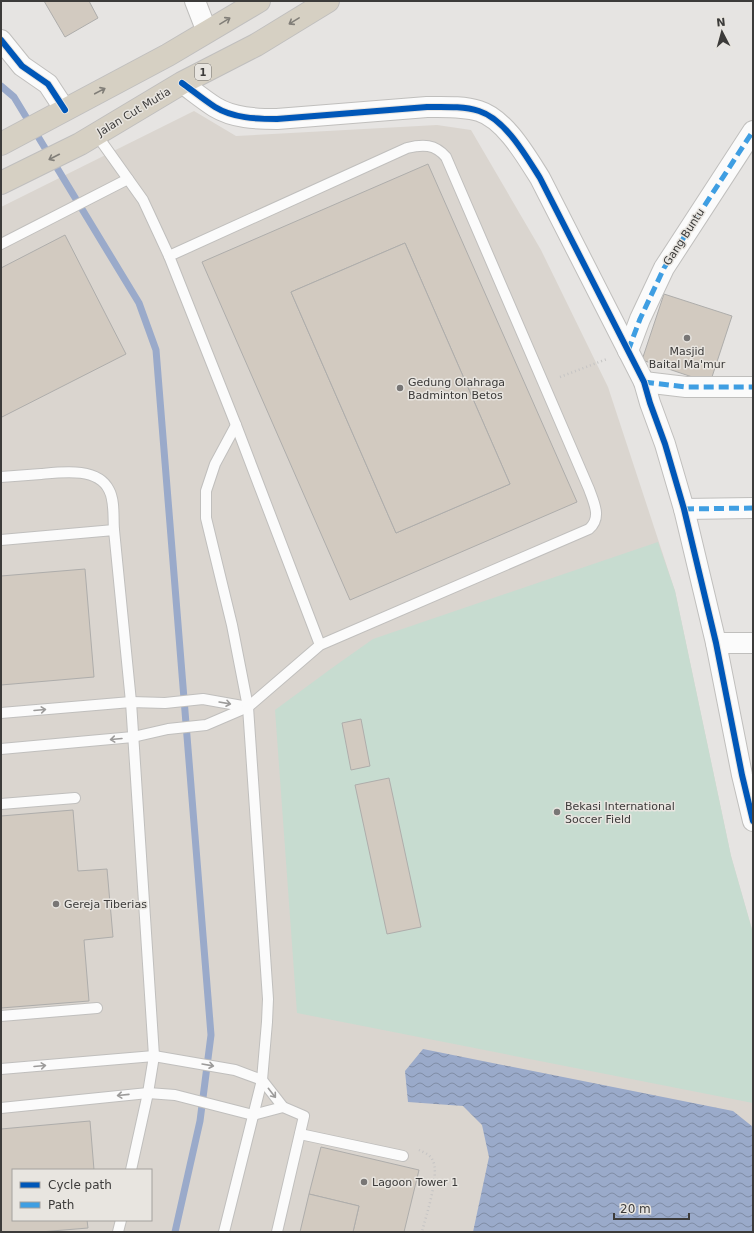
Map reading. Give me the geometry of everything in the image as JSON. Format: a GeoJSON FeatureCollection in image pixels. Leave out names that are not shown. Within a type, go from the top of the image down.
{"type":"FeatureCollection","features":[{"type":"Feature","properties":{"kind":"highway"},"geometry":{"type":"LineString","coordinates":[[3,137],[59,113],[168,55],[259,1]]}},
{"type":"Feature","properties":{"kind":"highway","name":"Jalan Cut Mutia"},"geometry":{"type":"LineString","coordinates":[[1,183],[88,139],[182,83],[256,45],[328,1]]}},
{"type":"Feature","properties":{"kind":"street"},"geometry":{"type":"LineString","coordinates":[[195,1],[207,32]]}},
{"type":"Feature","properties":{"kind":"street"},"geometry":{"type":"LineString","coordinates":[[1,40],[22,66],[48,84],[59,113]]}},
{"type":"Feature","properties":{"kind":"street"},"geometry":{"type":"LineString","coordinates":[[182,83],[216,108],[242,116],[260,119],[284,118],[427,107],[450,107],[480,111],[493,118],[513,139],[540,178],[644,382],[684,509],[747,775],[753,821]]}},
{"type":"Feature","properties":{"kind":"street","name":"Gang Buntu"},"geometry":{"type":"LineString","coordinates":[[628,351],[640,319],[664,268],[753,131]]}},
{"type":"Feature","properties":{"kind":"street"},"geometry":{"type":"LineString","coordinates":[[644,382],[686,387],[753,387]]}},
{"type":"Feature","properties":{"kind":"street"},"geometry":{"type":"LineString","coordinates":[[684,509],[753,508]]}},
{"type":"Feature","properties":{"kind":"street"},"geometry":{"type":"LineString","coordinates":[[716,643],[753,643]]}},
{"type":"Feature","properties":{"kind":"lane"},"geometry":{"type":"LineString","coordinates":[[88,139],[128,179],[143,200],[169,256],[236,425],[320,645]]}},
{"type":"Feature","properties":{"kind":"lane"},"geometry":{"type":"LineString","coordinates":[[1,748],[133,737],[168,729],[206,725],[248,707],[320,645],[589,530],[594,525],[597,515],[589,489],[446,157],[440,150],[434,147],[416,146],[407,148],[169,256]]}},
{"type":"Feature","properties":{"kind":"lane"},"geometry":{"type":"LineString","coordinates":[[1,244],[128,179]]}},
{"type":"Feature","properties":{"kind":"lane"},"geometry":{"type":"LineString","coordinates":[[224,1232],[262,1080],[268,993],[248,707],[232,625],[206,518],[206,491],[215,464],[236,425]]}},
{"type":"Feature","properties":{"kind":"lane"},"geometry":{"type":"LineString","coordinates":[[1,477],[73,472],[93,476],[103,482],[109,490],[112,500],[131,702],[154,1056],[148,1093],[131,1169]]}},
{"type":"Feature","properties":{"kind":"lane"},"geometry":{"type":"LineString","coordinates":[[1,540],[114,530]]}},
{"type":"Feature","properties":{"kind":"lane"},"geometry":{"type":"LineString","coordinates":[[1,713],[131,702],[165,703],[203,699],[248,707]]}},
{"type":"Feature","properties":{"kind":"lane"},"geometry":{"type":"LineString","coordinates":[[1,804],[74,798]]}},
{"type":"Feature","properties":{"kind":"lane"},"geometry":{"type":"LineString","coordinates":[[1,1016],[97,1008]]}},
{"type":"Feature","properties":{"kind":"lane"},"geometry":{"type":"LineString","coordinates":[[1,1069],[154,1056],[235,1070],[262,1080],[283,1107],[304,1116],[277,1232]]}},
{"type":"Feature","properties":{"kind":"lane"},"geometry":{"type":"LineString","coordinates":[[1,1108],[148,1093],[175,1095],[253,1115],[283,1107]]}},
{"type":"Feature","properties":{"kind":"lane"},"geometry":{"type":"LineString","coordinates":[[300,1134],[403,1156]]}},
{"type":"Feature","properties":{"kind":"lane"},"geometry":{"type":"LineString","coordinates":[[118,1232],[121,1221]]}},
{"type":"Feature","properties":{"kind":"path"},"geometry":{"type":"LineString","coordinates":[[544,384],[628,351]]}},
{"type":"Feature","properties":{"kind":"shaded area"},"geometry":{"type":"Polygon","coordinates":[[[194,111],[236,136],[437,125],[471,130],[541,250],[608,387],[675,591],[731,856],[753,933],[753,1232],[1,1232],[1,207],[194,111]]]}},
{"type":"Feature","properties":{"kind":"green space"},"geometry":{"type":"Polygon","coordinates":[[[658,542],[675,591],[731,856],[753,933],[753,1103],[297,1013],[275,710],[373,639],[658,542]]]}},
{"type":"Feature","properties":{"kind":"water"},"geometry":{"type":"Polygon","coordinates":[[[423,1049],[733,1111],[753,1127],[753,1232],[473,1232],[489,1157],[482,1125],[463,1106],[408,1102],[405,1071],[423,1049]]]}},
{"type":"Feature","properties":{"kind":"building"},"geometry":{"type":"Polygon","coordinates":[[[44,1],[89,1],[98,18],[65,37],[44,1]]]}},
{"type":"Feature","properties":{"kind":"building"},"geometry":{"type":"Polygon","coordinates":[[[428,164],[577,502],[350,600],[202,262],[428,164]],[[405,243],[291,292],[396,533],[510,484],[405,243]]]}},
{"type":"Feature","properties":{"kind":"building"},"geometry":{"type":"Polygon","coordinates":[[[65,235],[126,354],[2,417],[1,268],[65,235]]]}},
{"type":"Feature","properties":{"kind":"building","name":"Gedung Olahraga Badminton Betos"},"geometry":{"type":"Polygon","coordinates":[[[405,243],[510,484],[396,533],[291,292],[405,243]]]}},
{"type":"Feature","properties":{"kind":"building","name":"Masjid Baital Ma'mur"},"geometry":{"type":"Polygon","coordinates":[[[664,294],[732,316],[710,383],[642,360],[664,294]]]}},
{"type":"Feature","properties":{"kind":"building"},"geometry":{"type":"Polygon","coordinates":[[[85,569],[94,677],[1,685],[1,576],[85,569]]]}},
{"type":"Feature","properties":{"kind":"building"},"geometry":{"type":"Polygon","coordinates":[[[361,719],[370,766],[351,770],[342,723],[361,719]]]}},
{"type":"Feature","properties":{"kind":"building"},"geometry":{"type":"Polygon","coordinates":[[[389,778],[421,927],[387,934],[355,785],[389,778]]]}},
{"type":"Feature","properties":{"kind":"building","name":"Gereja Tiberias"},"geometry":{"type":"Polygon","coordinates":[[[73,810],[78,871],[107,869],[113,937],[84,940],[89,1001],[1,1008],[1,816],[73,810]]]}},
{"type":"Feature","properties":{"kind":"building"},"geometry":{"type":"Polygon","coordinates":[[[90,1121],[94,1169],[12,1169],[12,1221],[87,1221],[88,1228],[40,1232],[1,1232],[1,1129],[90,1121]]]}},
{"type":"Feature","properties":{"kind":"building","name":"Lagoon Tower 1"},"geometry":{"type":"Polygon","coordinates":[[[321,1147],[419,1170],[404,1232],[353,1232],[359,1206],[309,1194],[321,1147]]]}},
{"type":"Feature","properties":{"kind":"building"},"geometry":{"type":"Polygon","coordinates":[[[309,1194],[359,1206],[353,1232],[300,1232],[309,1194]]]}},
{"type":"Feature","properties":{"kind":"waterway"},"geometry":{"type":"LineString","coordinates":[[1,86],[14,97],[139,303],[156,350],[211,1035],[200,1121],[175,1232]]}},
{"type":"Feature","properties":{"kind":"marked path"},"geometry":{"type":"LineString","coordinates":[[628,351],[640,319],[664,268],[753,131]]}},
{"type":"Feature","properties":{"kind":"marked path"},"geometry":{"type":"LineString","coordinates":[[644,382],[686,387],[753,387]]}},
{"type":"Feature","properties":{"kind":"marked path"},"geometry":{"type":"LineString","coordinates":[[684,509],[753,508]]}},
{"type":"Feature","properties":{"kind":"cycle path"},"geometry":{"type":"LineString","coordinates":[[1,40],[22,66],[48,84],[65,110]]}},
{"type":"Feature","properties":{"kind":"cycle path"},"geometry":{"type":"LineString","coordinates":[[182,83],[215,107],[237,116],[277,119],[427,107],[473,109],[489,115],[514,139],[540,178],[644,382],[665,444],[684,509],[716,643],[742,775],[753,821]]}},
{"type":"Feature","properties":{"kind":"place","name":"Masjid Baital Ma'mur"},"geometry":{"type":"Point","coordinates":[687,338]}},
{"type":"Feature","properties":{"kind":"place","name":"Gedung Olahraga Badminton Betos"},"geometry":{"type":"Point","coordinates":[400,388]}},
{"type":"Feature","properties":{"kind":"place","name":"Bekasi International Soccer Field"},"geometry":{"type":"Point","coordinates":[557,812]}},
{"type":"Feature","properties":{"kind":"place","name":"Gereja Tiberias"},"geometry":{"type":"Point","coordinates":[56,904]}},
{"type":"Feature","properties":{"kind":"place","name":"Lagoon Tower 1"},"geometry":{"type":"Point","coordinates":[364,1182]}}]}
